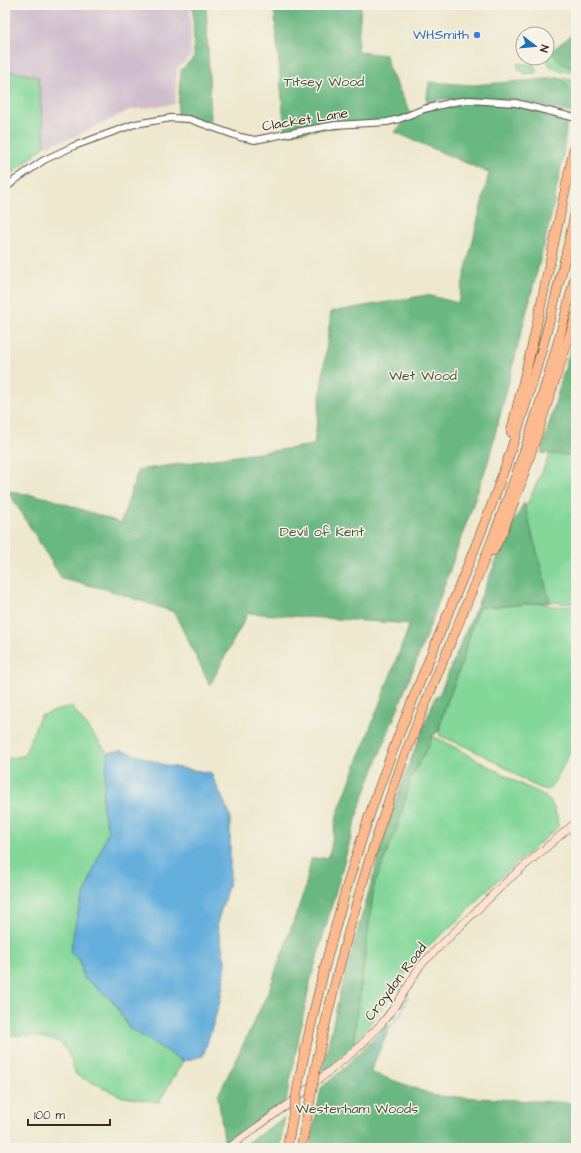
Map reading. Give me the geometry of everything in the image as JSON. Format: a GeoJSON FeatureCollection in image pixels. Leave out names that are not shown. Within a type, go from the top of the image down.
{"type":"FeatureCollection","features":[{"type":"Feature","properties":{"kind":"highway"},"geometry":{"type":"LineString","coordinates":[[502,473],[533,342],[576,138]]}},
{"type":"Feature","properties":{"kind":"highway"},"geometry":{"type":"LineString","coordinates":[[287,1148],[299,1080],[346,887],[402,724],[466,570],[502,473],[540,356],[576,209]]}},
{"type":"Feature","properties":{"kind":"highway"},"geometry":{"type":"LineString","coordinates":[[301,1148],[327,1013],[356,901],[378,831],[423,709],[502,514],[537,412],[560,335],[576,272]]}},
{"type":"Feature","properties":{"kind":"highway"},"geometry":{"type":"LineString","coordinates":[[478,575],[496,546],[509,515],[529,460],[576,316]]}},
{"type":"Feature","properties":{"kind":"main road","name":"Croydon Road"},"geometry":{"type":"LineString","coordinates":[[228,1148],[286,1106],[357,1050],[383,1022],[398,1002],[420,966],[508,880],[576,822]]}},
{"type":"Feature","properties":{"kind":"street","name":"Clacket Lane"},"geometry":{"type":"LineString","coordinates":[[5,189],[15,180],[44,160],[74,146],[135,124],[171,118],[189,119],[240,137],[255,140],[335,125],[393,121],[418,111],[462,101],[483,100],[516,103],[576,118]]}},
{"type":"Feature","properties":{"kind":"shaded area"},"geometry":{"type":"Polygon","coordinates":[[[5,5],[190,5],[191,56],[177,69],[175,104],[130,110],[74,137],[45,146],[38,77],[5,70],[5,5]]]}},
{"type":"Feature","properties":{"kind":"green space"},"geometry":{"type":"Polygon","coordinates":[[[193,5],[206,5],[211,121],[177,120],[181,70],[194,57],[193,5]]]}},
{"type":"Feature","properties":{"kind":"green space"},"geometry":{"type":"Polygon","coordinates":[[[274,5],[361,5],[357,52],[386,55],[388,67],[411,114],[454,102],[501,101],[563,115],[567,120],[563,157],[551,217],[488,462],[430,626],[361,802],[310,982],[286,1101],[225,1146],[218,1096],[268,993],[305,889],[311,859],[329,857],[337,815],[410,624],[248,613],[210,685],[174,612],[105,589],[62,579],[8,491],[48,498],[121,523],[138,470],[314,445],[331,312],[427,295],[458,303],[489,173],[395,132],[410,115],[399,119],[285,134],[274,5]]]}},
{"type":"Feature","properties":{"kind":"green space"},"geometry":{"type":"Polygon","coordinates":[[[576,32],[576,65],[570,67],[560,62],[555,56],[555,48],[576,32]]]}},
{"type":"Feature","properties":{"kind":"green space"},"geometry":{"type":"Polygon","coordinates":[[[555,55],[570,67],[576,65],[576,74],[555,69],[550,66],[555,66],[555,55]]]}},
{"type":"Feature","properties":{"kind":"green space"},"geometry":{"type":"Polygon","coordinates":[[[534,66],[537,71],[536,73],[525,74],[517,67],[534,66]]]}},
{"type":"Feature","properties":{"kind":"green space"},"geometry":{"type":"Polygon","coordinates":[[[5,70],[38,77],[45,146],[5,180],[5,70]]]}},
{"type":"Feature","properties":{"kind":"green space"},"geometry":{"type":"Polygon","coordinates":[[[558,78],[571,80],[575,84],[576,97],[565,82],[558,78]]]}},
{"type":"Feature","properties":{"kind":"green space"},"geometry":{"type":"Polygon","coordinates":[[[558,78],[565,82],[576,97],[576,114],[514,99],[441,99],[426,105],[429,82],[474,85],[558,78]]]}},
{"type":"Feature","properties":{"kind":"green space"},"geometry":{"type":"Polygon","coordinates":[[[576,329],[576,456],[541,453],[576,329]]]}},
{"type":"Feature","properties":{"kind":"green space"},"geometry":{"type":"Polygon","coordinates":[[[550,454],[576,456],[576,604],[550,602],[525,509],[550,454]]]}},
{"type":"Feature","properties":{"kind":"green space"},"geometry":{"type":"Polygon","coordinates":[[[524,503],[550,602],[478,608],[459,671],[442,716],[438,732],[432,736],[429,746],[411,777],[400,819],[374,886],[353,1045],[329,1070],[322,1071],[341,989],[393,808],[435,698],[439,695],[509,531],[524,503]]]}},
{"type":"Feature","properties":{"kind":"green space"},"geometry":{"type":"Polygon","coordinates":[[[544,603],[550,606],[576,607],[576,741],[557,778],[548,790],[530,784],[473,750],[440,736],[443,714],[459,671],[478,608],[544,603]]]}},
{"type":"Feature","properties":{"kind":"green space"},"geometry":{"type":"Polygon","coordinates":[[[71,706],[108,753],[102,804],[108,831],[77,915],[80,960],[83,977],[113,1001],[129,1028],[183,1061],[159,1102],[123,1097],[76,1075],[70,1057],[61,1042],[33,1036],[5,1036],[5,759],[24,756],[40,716],[71,706]]]}},
{"type":"Feature","properties":{"kind":"green space"},"geometry":{"type":"Polygon","coordinates":[[[432,736],[524,786],[542,794],[551,802],[557,816],[558,827],[481,895],[459,920],[430,944],[407,971],[392,996],[353,1045],[374,886],[400,819],[411,777],[429,746],[432,736]]]}},
{"type":"Feature","properties":{"kind":"green space","name":"Westerham Woods"},"geometry":{"type":"Polygon","coordinates":[[[385,1026],[390,1027],[370,1072],[436,1096],[576,1103],[576,1148],[310,1148],[321,1088],[341,1071],[385,1026]]]}},
{"type":"Feature","properties":{"kind":"green space"},"geometry":{"type":"Polygon","coordinates":[[[284,1118],[281,1148],[248,1148],[248,1142],[284,1118]]]}},
{"type":"Feature","properties":{"kind":"water"},"geometry":{"type":"Polygon","coordinates":[[[121,750],[168,766],[211,773],[230,815],[230,879],[217,924],[226,965],[220,1002],[203,1056],[183,1061],[129,1028],[113,1001],[83,977],[80,960],[70,953],[77,915],[108,831],[102,804],[108,753],[121,750]]]}},
{"type":"Feature","properties":{"kind":"waterway"},"geometry":{"type":"LineString","coordinates":[[316,5],[346,12]]}},
{"type":"Feature","properties":{"kind":"waterway"},"geometry":{"type":"LineString","coordinates":[[350,1085],[358,1079],[385,1033],[400,1015],[408,997]]}},
{"type":"Feature","properties":{"kind":"place","name":"WHSmith"},"geometry":{"type":"Point","coordinates":[477,35]}},
{"type":"Feature","properties":{"kind":"park label","name":"Titsey Wood"},"geometry":{"type":"Point","coordinates":[324,82]}},
{"type":"Feature","properties":{"kind":"park label","name":"Wet Wood"},"geometry":{"type":"Point","coordinates":[423,376]}},
{"type":"Feature","properties":{"kind":"park label","name":"Devil of Kent"},"geometry":{"type":"Point","coordinates":[322,532]}}]}
